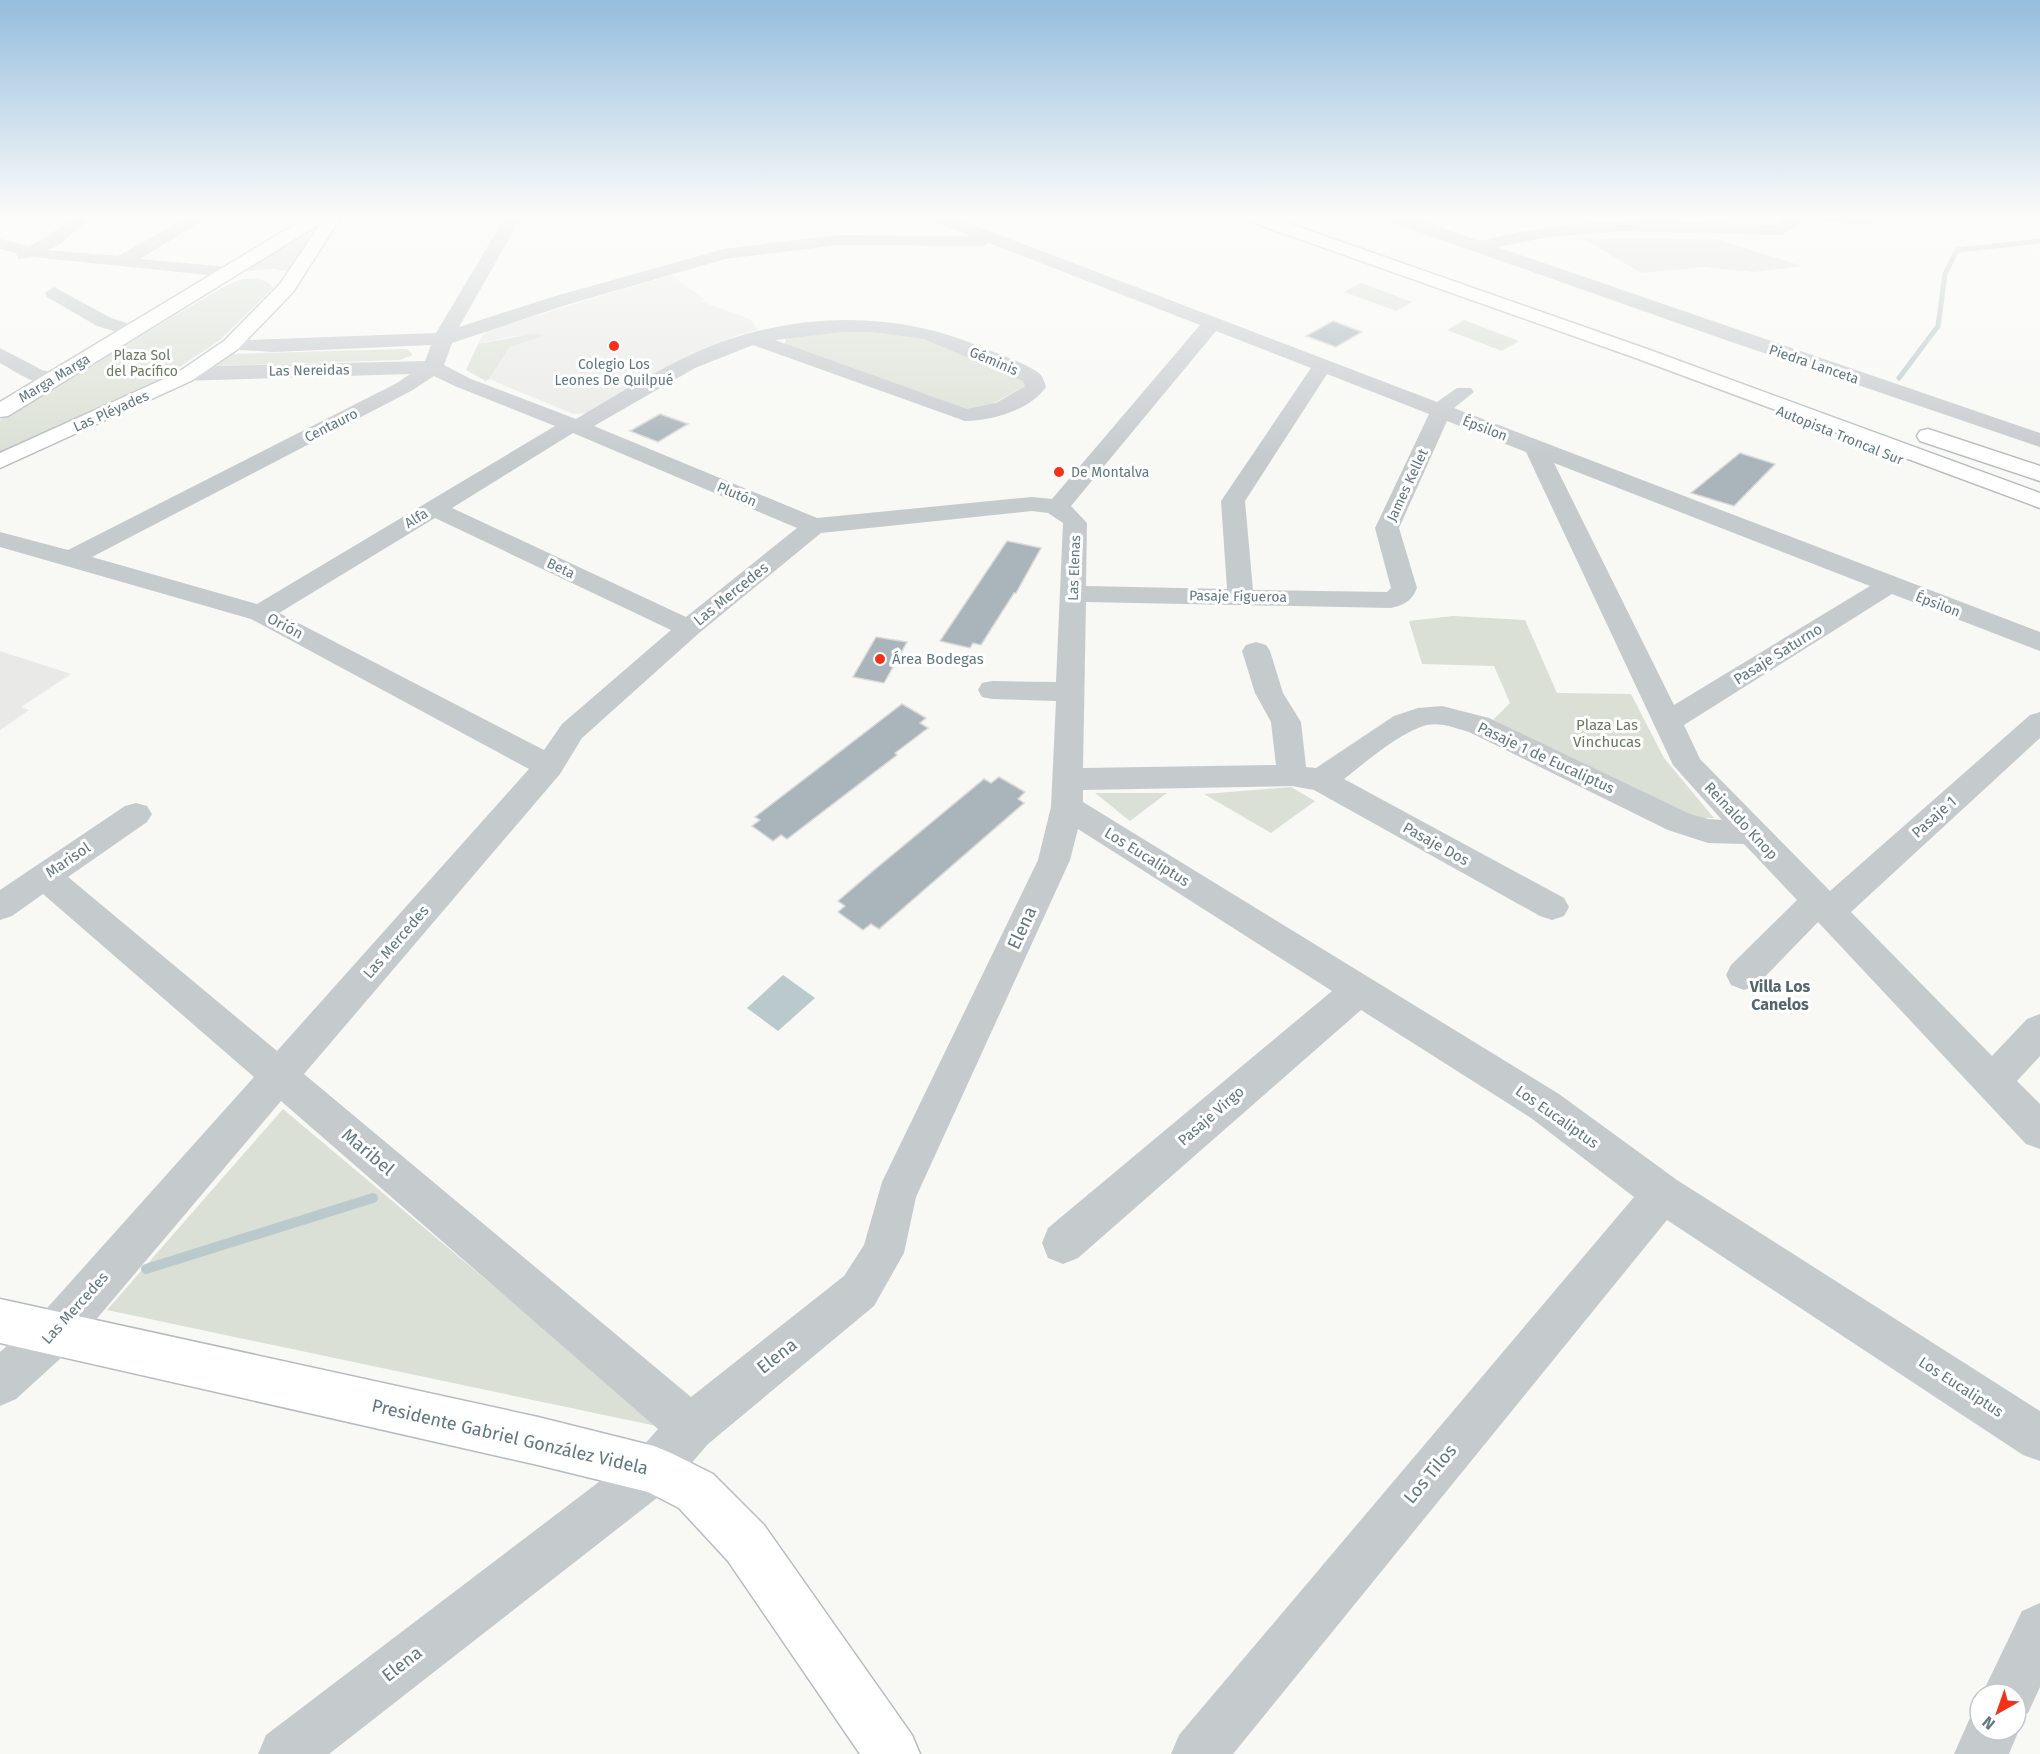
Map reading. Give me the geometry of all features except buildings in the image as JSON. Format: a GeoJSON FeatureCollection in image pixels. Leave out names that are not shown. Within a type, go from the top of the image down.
{"type":"FeatureCollection","features":[{"type":"Feature","properties":{"kind":"main road","name":"Marga Marga"},"geometry":{"type":"LineString","coordinates":[[0,411],[191,296]]}},
{"type":"Feature","properties":{"kind":"main road","name":"Las Pléyades"},"geometry":{"type":"LineString","coordinates":[[0,461],[184,377],[231,345],[279,296]]}},
{"type":"Feature","properties":{"kind":"main road","name":"Autopista Troncal Sur"},"geometry":{"type":"LineString","coordinates":[[1490,296],[2040,481]]}},
{"type":"Feature","properties":{"kind":"main road","name":"Autopista Troncal Sur"},"geometry":{"type":"LineString","coordinates":[[1507,296],[2040,501]]}},
{"type":"Feature","properties":{"kind":"main road","name":"Autopista Troncal Sur"},"geometry":{"type":"LineString","coordinates":[[1649,349],[1882,420]]}},
{"type":"Feature","properties":{"kind":"main road","name":"Autopista Troncal Sur"},"geometry":{"type":"LineString","coordinates":[[1649,349],[2040,516]]}},
{"type":"Feature","properties":{"kind":"main road","name":"Autopista Troncal Sur"},"geometry":{"type":"LineString","coordinates":[[1904,428],[2040,474]]}},
{"type":"Feature","properties":{"kind":"main road","name":"Presidente Gabriel González Videla"},"geometry":{"type":"LineString","coordinates":[[0,1321],[654,1470],[696,1491],[746,1543],[893,1754]]}},
{"type":"Feature","properties":{"kind":"street"},"geometry":{"type":"LineString","coordinates":[[60,296],[104,322],[133,331]]}},
{"type":"Feature","properties":{"kind":"street"},"geometry":{"type":"LineString","coordinates":[[433,367],[442,339],[467,296]]}},
{"type":"Feature","properties":{"kind":"street","name":"Las Nereidas"},"geometry":{"type":"LineString","coordinates":[[231,345],[274,346],[442,339],[577,296]]}},
{"type":"Feature","properties":{"kind":"street","name":"Épsilon"},"geometry":{"type":"LineString","coordinates":[[1147,296],[2040,642]]}},
{"type":"Feature","properties":{"kind":"street"},"geometry":{"type":"LineString","coordinates":[[1163,302],[1177,296]]}},
{"type":"Feature","properties":{"kind":"street","name":"Piedra Lanceta"},"geometry":{"type":"LineString","coordinates":[[1620,296],[2040,440]]}},
{"type":"Feature","properties":{"kind":"street"},"geometry":{"type":"LineString","coordinates":[[1058,507],[1213,322]]}},
{"type":"Feature","properties":{"kind":"street","name":"Géminis"},"geometry":{"type":"LineString","coordinates":[[838,326],[914,331],[947,341],[1032,377],[1036,387],[1025,396],[990,412],[965,415],[755,339],[838,326]]}},
{"type":"Feature","properties":{"kind":"street","name":"Alfa"},"geometry":{"type":"LineString","coordinates":[[260,612],[575,426],[703,357],[755,339]]}},
{"type":"Feature","properties":{"kind":"street"},"geometry":{"type":"LineString","coordinates":[[0,354],[35,375],[54,379]]}},
{"type":"Feature","properties":{"kind":"street"},"geometry":{"type":"LineString","coordinates":[[1241,596],[1233,501],[1323,365]]}},
{"type":"Feature","properties":{"kind":"street","name":"Las Nereidas"},"geometry":{"type":"LineString","coordinates":[[184,377],[217,372],[433,367]]}},
{"type":"Feature","properties":{"kind":"street","name":"Plutón"},"geometry":{"type":"LineString","coordinates":[[433,367],[464,383],[575,426],[814,526],[1032,504],[1058,507]]}},
{"type":"Feature","properties":{"kind":"street","name":"Centauro"},"geometry":{"type":"LineString","coordinates":[[72,558],[404,387],[433,367]]}},
{"type":"Feature","properties":{"kind":"street"},"geometry":{"type":"LineString","coordinates":[[1441,411],[1447,402],[1464,392]]}},
{"type":"Feature","properties":{"kind":"street","name":"James Kellet"},"geometry":{"type":"LineString","coordinates":[[1401,595],[1404,588],[1387,528],[1441,411]]}},
{"type":"Feature","properties":{"kind":"street","name":"Reinaldo Knop"},"geometry":{"type":"LineString","coordinates":[[1535,447],[1688,765],[1822,907],[2040,1131]]}},
{"type":"Feature","properties":{"kind":"street","name":"Las Elenas"},"geometry":{"type":"LineString","coordinates":[[1058,507],[1070,514],[1075,523],[1066,793]]}},
{"type":"Feature","properties":{"kind":"street","name":"Beta"},"geometry":{"type":"LineString","coordinates":[[433,508],[688,628]]}},
{"type":"Feature","properties":{"kind":"street","name":"Las Mercedes"},"geometry":{"type":"LineString","coordinates":[[0,1383],[56,1332],[549,766],[572,731],[688,628],[814,526]]}},
{"type":"Feature","properties":{"kind":"street","name":"Orión"},"geometry":{"type":"LineString","coordinates":[[0,539],[260,612],[549,766]]}},
{"type":"Feature","properties":{"kind":"street","name":"Pasaje Saturno"},"geometry":{"type":"LineString","coordinates":[[1666,723],[1889,585]]}},
{"type":"Feature","properties":{"kind":"street","name":"Pasaje Figueroa"},"geometry":{"type":"LineString","coordinates":[[1074,594],[1391,600],[1401,595]]}},
{"type":"Feature","properties":{"kind":"street"},"geometry":{"type":"LineString","coordinates":[[1066,793],[1306,778],[1286,722],[1269,693],[1256,651]]}},
{"type":"Feature","properties":{"kind":"street"},"geometry":{"type":"LineString","coordinates":[[992,690],[1069,692]]}},
{"type":"Feature","properties":{"kind":"street","name":"Pasaje 1 de Eucaliptus"},"geometry":{"type":"LineString","coordinates":[[1306,778],[1409,720],[1427,715],[1448,716],[1479,725],[1679,822],[1708,831],[1751,831]]}},
{"type":"Feature","properties":{"kind":"street","name":"Pasaje 1"},"geometry":{"type":"LineString","coordinates":[[1744,975],[2040,722]]}},
{"type":"Feature","properties":{"kind":"street","name":"Pasaje Dos"},"geometry":{"type":"LineString","coordinates":[[1306,778],[1552,907]]}},
{"type":"Feature","properties":{"kind":"street","name":"Los Eucaliptus"},"geometry":{"type":"LineString","coordinates":[[1066,793],[1359,990],[1545,1106],[1663,1194],[2040,1438]]}},
{"type":"Feature","properties":{"kind":"street","name":"Elena"},"geometry":{"type":"LineString","coordinates":[[285,1754],[654,1470],[691,1428],[859,1291],[883,1252],[896,1196],[1054,861],[1066,793]]}},
{"type":"Feature","properties":{"kind":"street","name":"Marisol"},"geometry":{"type":"LineString","coordinates":[[0,907],[136,814]]}},
{"type":"Feature","properties":{"kind":"street","name":"Maribel"},"geometry":{"type":"LineString","coordinates":[[44,876],[691,1428]]}},
{"type":"Feature","properties":{"kind":"street","name":"Pasaje Virgo"},"geometry":{"type":"LineString","coordinates":[[1064,1243],[1359,990]]}},
{"type":"Feature","properties":{"kind":"street"},"geometry":{"type":"LineString","coordinates":[[1992,1082],[2040,1030]]}},
{"type":"Feature","properties":{"kind":"street","name":"Los Tilos"},"geometry":{"type":"LineString","coordinates":[[1198,1754],[1663,1194]]}},
{"type":"Feature","properties":{"kind":"street"},"geometry":{"type":"LineString","coordinates":[[2015,1682],[2040,1629]]}},
{"type":"Feature","properties":{"kind":"shaded area","name":"Colegio Los Leones De Quilpué"},"geometry":{"type":"Polygon","coordinates":[[[602,296],[700,296],[704,299],[700,301],[750,319],[758,330],[737,335],[588,413],[573,414],[489,379],[509,348],[542,336],[514,336],[478,344],[489,330],[602,296]]]}},
{"type":"Feature","properties":{"kind":"shaded area"},"geometry":{"type":"Polygon","coordinates":[[[0,651],[71,674],[21,707],[29,710],[0,730],[0,651]]]}},
{"type":"Feature","properties":{"kind":"shaded area"},"geometry":{"type":"Polygon","coordinates":[[[783,975],[815,998],[778,1031],[747,1008],[783,975]]]}},
{"type":"Feature","properties":{"kind":"green space","name":"Plaza Sol del Pacífico"},"geometry":{"type":"Polygon","coordinates":[[[208,296],[265,296],[220,340],[153,385],[0,454],[0,420],[208,296]]]}},
{"type":"Feature","properties":{"kind":"green space"},"geometry":{"type":"Polygon","coordinates":[[[1355,296],[1396,296],[1412,302],[1396,311],[1355,296]]]}},
{"type":"Feature","properties":{"kind":"green space"},"geometry":{"type":"Polygon","coordinates":[[[1464,320],[1519,341],[1502,351],[1447,330],[1464,320]]]}},
{"type":"Feature","properties":{"kind":"green space"},"geometry":{"type":"Polygon","coordinates":[[[830,330],[876,330],[918,336],[1024,378],[1026,385],[984,409],[965,409],[785,344],[786,337],[830,330]]]}},
{"type":"Feature","properties":{"kind":"green space"},"geometry":{"type":"Polygon","coordinates":[[[533,334],[545,335],[509,348],[486,381],[466,370],[478,344],[533,334]]]}},
{"type":"Feature","properties":{"kind":"green space"},"geometry":{"type":"Polygon","coordinates":[[[407,349],[413,355],[400,360],[216,366],[232,354],[407,349]]]}},
{"type":"Feature","properties":{"kind":"green space","name":"Plaza Las Vinchucas"},"geometry":{"type":"Polygon","coordinates":[[[1453,616],[1525,620],[1557,693],[1631,694],[1664,758],[1714,818],[1684,818],[1491,722],[1510,703],[1494,666],[1422,664],[1409,621],[1453,616]]]}},
{"type":"Feature","properties":{"kind":"green space"},"geometry":{"type":"Polygon","coordinates":[[[1291,787],[1315,801],[1271,833],[1204,794],[1291,787]]]}},
{"type":"Feature","properties":{"kind":"green space"},"geometry":{"type":"Polygon","coordinates":[[[1095,793],[1167,793],[1130,821],[1095,793]]]}},
{"type":"Feature","properties":{"kind":"green space"},"geometry":{"type":"Polygon","coordinates":[[[283,1109],[661,1427],[107,1310],[283,1109]]]}},
{"type":"Feature","properties":{"kind":"waterway"},"geometry":{"type":"LineString","coordinates":[[1899,378],[1938,326],[1942,296]]}},
{"type":"Feature","properties":{"kind":"waterway"},"geometry":{"type":"LineString","coordinates":[[146,1269],[373,1198]]}},
{"type":"Feature","properties":{"kind":"place","name":"Colegio Los Leones De Quilpué"},"geometry":{"type":"Point","coordinates":[614,346]}},
{"type":"Feature","properties":{"kind":"place","name":"De Montalva"},"geometry":{"type":"Point","coordinates":[1059,472]}},
{"type":"Feature","properties":{"kind":"place","name":"Área Bodegas"},"geometry":{"type":"Point","coordinates":[880,659]}},
{"type":"Feature","properties":{"kind":"district","name":"Villa Los Canelos"},"geometry":{"type":"Point","coordinates":[1780,995]}}]}
